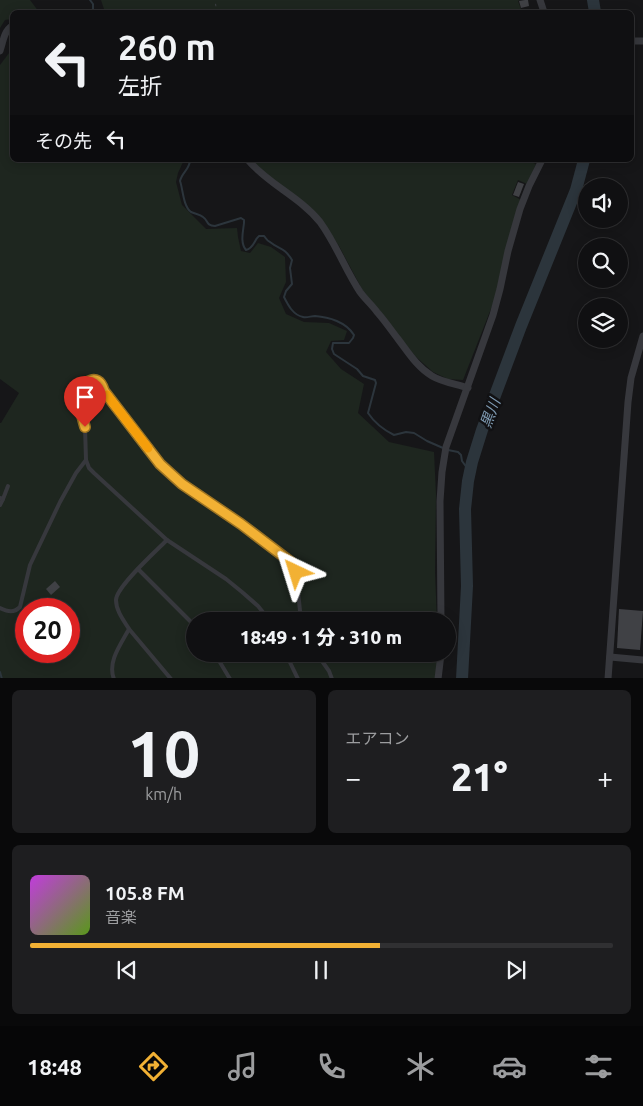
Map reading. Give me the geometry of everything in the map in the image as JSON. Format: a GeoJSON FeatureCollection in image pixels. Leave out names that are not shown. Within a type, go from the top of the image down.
{"type":"FeatureCollection","features":[{"type":"Feature","properties":{"kind":"street"},"geometry":{"type":"LineString","coordinates":[[0,51],[10,27]]}},
{"type":"Feature","properties":{"kind":"street"},"geometry":{"type":"LineString","coordinates":[[250,162],[257,171],[281,187],[319,221],[336,247],[360,292],[423,370],[432,376],[468,388]]}},
{"type":"Feature","properties":{"kind":"street"},"geometry":{"type":"LineString","coordinates":[[441,612],[442,472],[446,447],[493,316],[520,209],[528,186],[541,162]]}},
{"type":"Feature","properties":{"kind":"street"},"geometry":{"type":"LineString","coordinates":[[608,678],[628,402],[631,378],[643,336]]}},
{"type":"Feature","properties":{"kind":"street"},"geometry":{"type":"LineString","coordinates":[[610,657],[643,660]]}},
{"type":"Feature","properties":{"kind":"street"},"geometry":{"type":"LineString","coordinates":[[438,678],[440,662]]}},
{"type":"Feature","properties":{"kind":"lane"},"geometry":{"type":"LineString","coordinates":[[263,612],[226,579],[167,540],[89,468],[86,460],[85,427],[80,394],[86,382],[98,380],[104,391],[160,464],[182,484],[241,524],[291,562],[296,572],[300,612]]}},
{"type":"Feature","properties":{"kind":"lane"},"geometry":{"type":"LineString","coordinates":[[0,608],[9,612],[20,607],[30,565],[60,502],[76,473],[86,460]]}},
{"type":"Feature","properties":{"kind":"lane"},"geometry":{"type":"LineString","coordinates":[[0,504],[1,498],[8,486]]}},
{"type":"Feature","properties":{"kind":"lane"},"geometry":{"type":"LineString","coordinates":[[167,540],[122,586],[116,599],[122,617],[129,629],[171,678]]}},
{"type":"Feature","properties":{"kind":"lane"},"geometry":{"type":"LineString","coordinates":[[138,569],[186,617]]}},
{"type":"Feature","properties":{"kind":"lane"},"geometry":{"type":"LineString","coordinates":[[114,678],[111,671],[112,665],[116,653],[129,629]]}},
{"type":"Feature","properties":{"kind":"lane"},"geometry":{"type":"LineString","coordinates":[[221,662],[230,678]]}},
{"type":"Feature","properties":{"kind":"lane"},"geometry":{"type":"LineString","coordinates":[[290,662],[298,678]]}},
{"type":"Feature","properties":{"kind":"lane"},"geometry":{"type":"LineString","coordinates":[[323,662],[332,678]]}},
{"type":"Feature","properties":{"kind":"shaded area"},"geometry":{"type":"Polygon","coordinates":[[[0,0],[30,0],[38,10],[10,10],[10,19],[5,20],[0,28],[0,0]]]}},
{"type":"Feature","properties":{"kind":"shaded area"},"geometry":{"type":"Polygon","coordinates":[[[101,0],[520,0],[518,1],[521,10],[104,10],[101,0]]]}},
{"type":"Feature","properties":{"kind":"shaded area"},"geometry":{"type":"Polygon","coordinates":[[[10,52],[10,162],[183,162],[176,182],[182,205],[206,229],[237,228],[241,251],[250,253],[258,243],[271,247],[285,257],[286,282],[279,298],[286,314],[304,322],[329,323],[347,331],[344,340],[331,341],[326,352],[341,369],[364,384],[358,413],[389,442],[434,452],[437,612],[186,612],[186,662],[437,662],[435,678],[0,678],[0,423],[19,393],[0,379],[0,65],[10,52]]]}},
{"type":"Feature","properties":{"kind":"shaded area"},"geometry":{"type":"Polygon","coordinates":[[[254,162],[530,162],[536,164],[527,184],[518,180],[512,195],[521,200],[496,296],[463,380],[448,379],[433,372],[415,356],[363,291],[339,246],[321,219],[258,168],[254,162]]]}},
{"type":"Feature","properties":{"kind":"building"},"geometry":{"type":"Polygon","coordinates":[[[528,0],[529,6],[521,8],[519,1],[528,0]]]}},
{"type":"Feature","properties":{"kind":"building"},"geometry":{"type":"Polygon","coordinates":[[[518,182],[524,184],[519,197],[513,195],[518,182]]]}},
{"type":"Feature","properties":{"kind":"building"},"geometry":{"type":"Polygon","coordinates":[[[55,581],[60,587],[51,595],[46,589],[55,581]]]}},
{"type":"Feature","properties":{"kind":"building"},"geometry":{"type":"Polygon","coordinates":[[[619,609],[643,611],[640,650],[617,648],[619,609]]]}},
{"type":"Feature","properties":{"kind":"waterway"},"geometry":{"type":"LineString","coordinates":[[90,0],[93,4],[92,10]]}},
{"type":"Feature","properties":{"kind":"waterway","name":"黒川"},"geometry":{"type":"LineString","coordinates":[[593,0],[595,10]]}},
{"type":"Feature","properties":{"kind":"waterway"},"geometry":{"type":"LineString","coordinates":[[190,162],[180,181],[188,209],[205,218],[208,224],[215,226],[241,218],[244,220],[242,241],[246,250],[251,248],[259,236],[264,236],[268,241],[287,253],[292,260],[290,268],[292,284],[284,297],[291,309],[303,317],[315,316],[337,321],[351,330],[354,335],[349,343],[333,343],[332,349],[334,354],[357,369],[363,376],[375,380],[376,383],[368,413],[370,416],[379,426],[394,435],[406,432],[414,433],[443,448]]}},
{"type":"Feature","properties":{"kind":"waterway","name":"黒川"},"geometry":{"type":"LineString","coordinates":[[462,678],[467,586],[465,509],[472,462],[521,326],[576,190],[583,162]]}},
{"type":"Feature","properties":{"kind":"waterway"},"geometry":{"type":"LineString","coordinates":[[448,450],[458,452],[470,472]]}},
{"type":"Feature","properties":{"kind":"waterway"},"geometry":{"type":"LineString","coordinates":[[0,672],[2,678]]}},
{"type":"Feature","properties":{"kind":"slow traffic"},"geometry":{"type":"LineString","coordinates":[[107,395],[148,448]]}},
{"type":"Feature","properties":{"kind":"route"},"geometry":{"type":"LineString","coordinates":[[85,427],[80,394],[86,382],[98,380],[104,391],[160,464],[182,484],[241,524],[291,562],[296,572]]}}]}
